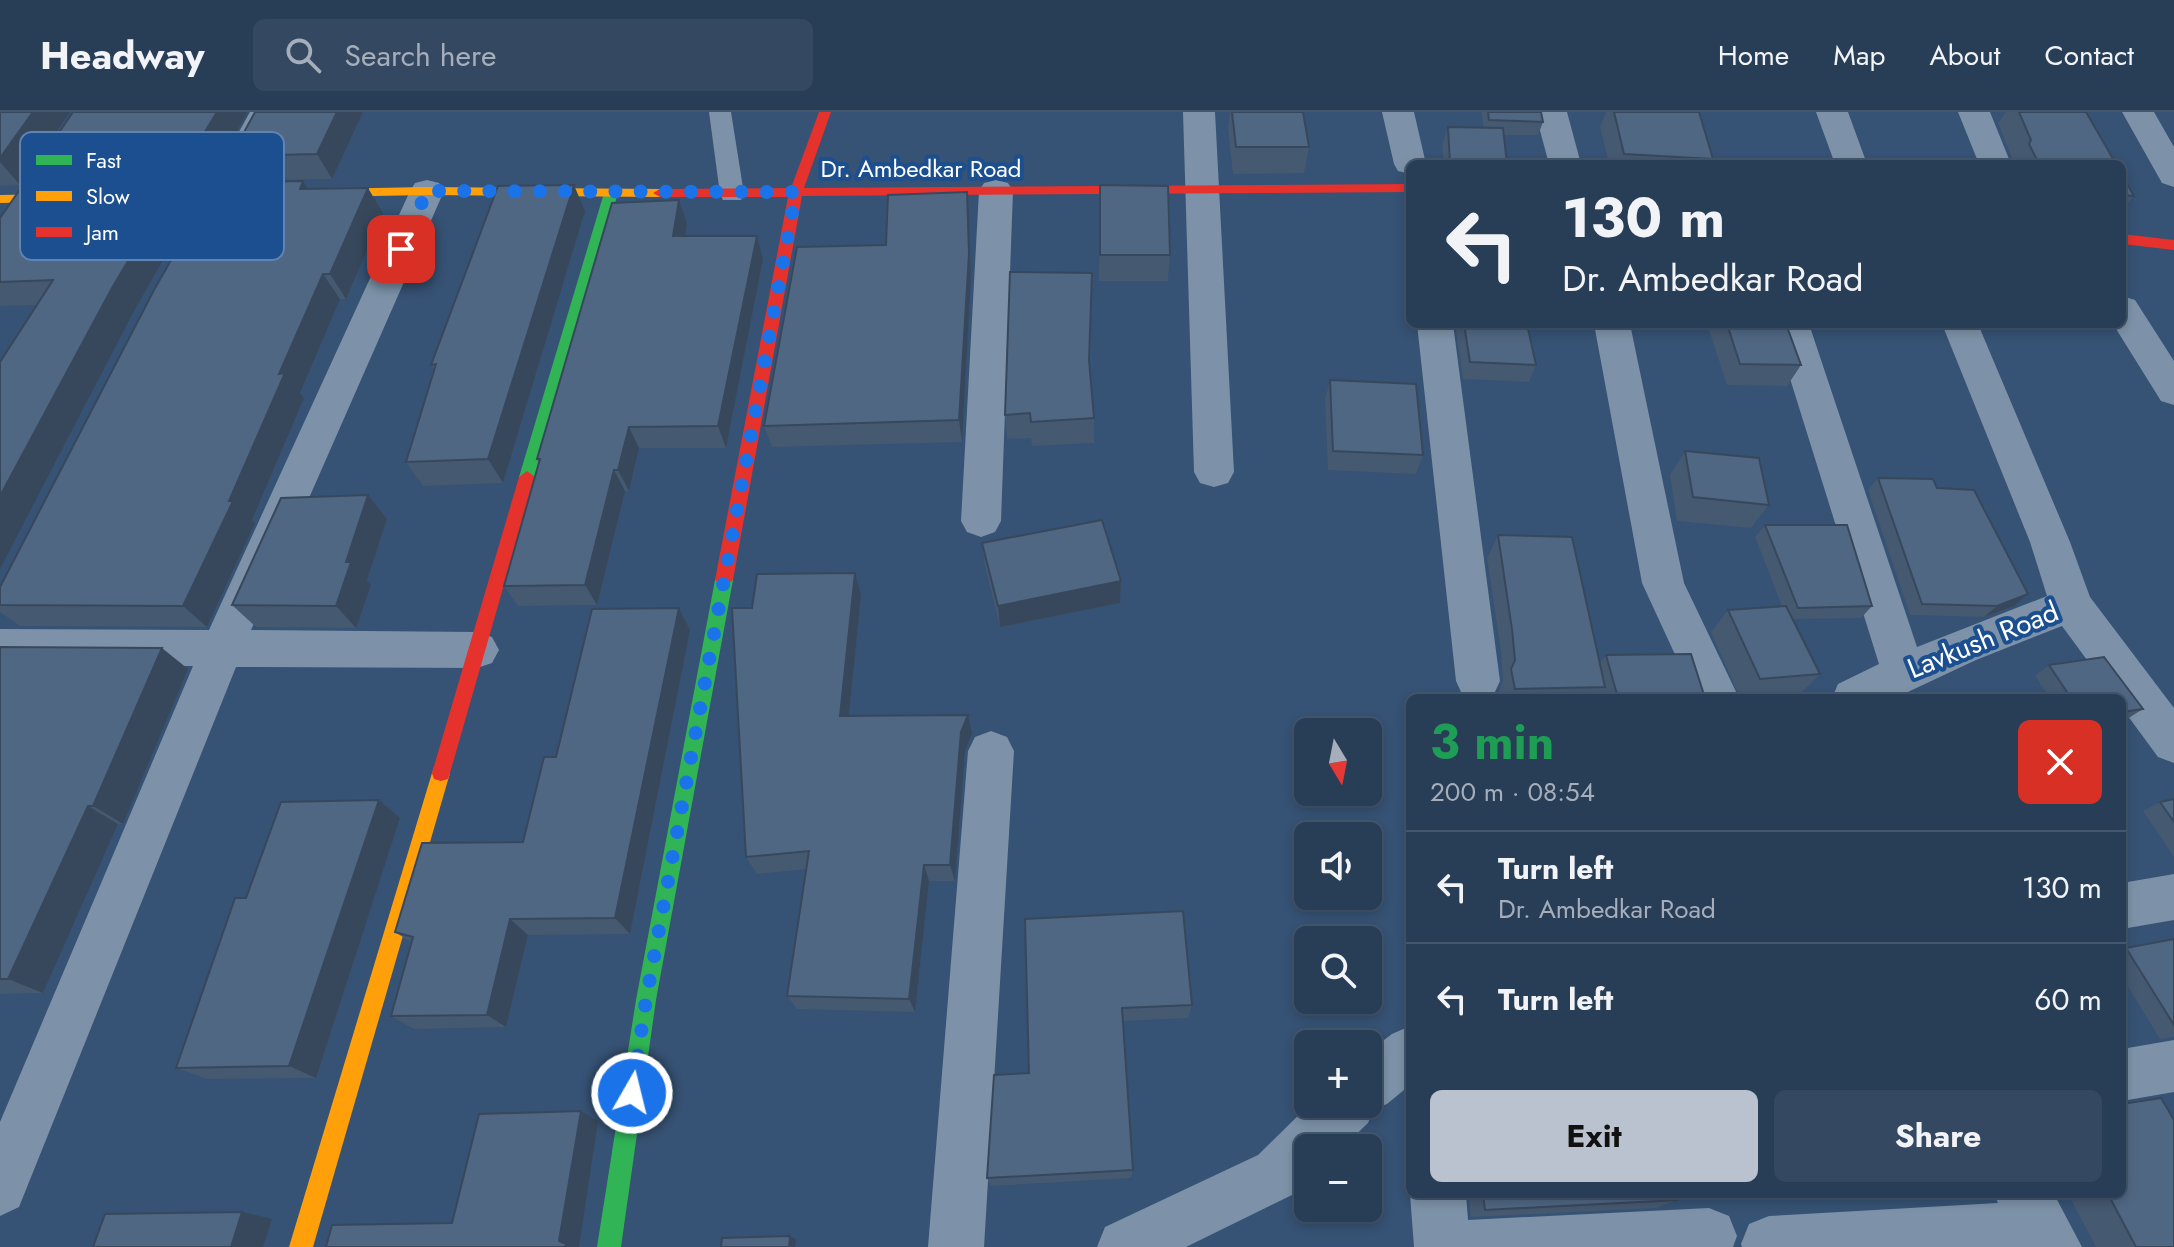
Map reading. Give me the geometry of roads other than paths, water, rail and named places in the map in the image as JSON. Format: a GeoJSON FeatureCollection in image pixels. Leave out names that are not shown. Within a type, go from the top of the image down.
{"type":"FeatureCollection","features":[{"type":"Feature","properties":{"kind":"street"},"geometry":{"type":"LineString","coordinates":[[73,132],[90,112]]}},
{"type":"Feature","properties":{"kind":"street"},"geometry":{"type":"LineString","coordinates":[[255,132],[266,112]]}},
{"type":"Feature","properties":{"kind":"street"},"geometry":{"type":"LineString","coordinates":[[609,1247],[646,1000],[796,192],[825,112]]}},
{"type":"Feature","properties":{"kind":"street"},"geometry":{"type":"LineString","coordinates":[[1199,112],[1214,472]]}},
{"type":"Feature","properties":{"kind":"street"},"geometry":{"type":"LineString","coordinates":[[1398,112],[1409,160]]}},
{"type":"Feature","properties":{"kind":"street"},"geometry":{"type":"LineString","coordinates":[[1551,112],[1564,160]]}},
{"type":"Feature","properties":{"kind":"street"},"geometry":{"type":"LineString","coordinates":[[1832,112],[1850,160]]}},
{"type":"Feature","properties":{"kind":"street"},"geometry":{"type":"LineString","coordinates":[[1974,112],[1993,160]]}},
{"type":"Feature","properties":{"kind":"street"},"geometry":{"type":"LineString","coordinates":[[2138,112],[2164,141],[2174,176]]}},
{"type":"Feature","properties":{"kind":"street","name":"Dr. Ambedkar Road"},"geometry":{"type":"LineString","coordinates":[[284,194],[427,191],[732,194],[1202,192],[1406,188]]}},
{"type":"Feature","properties":{"kind":"street"},"geometry":{"type":"LineString","coordinates":[[0,1188],[222,648],[427,191]]}},
{"type":"Feature","properties":{"kind":"street"},"geometry":{"type":"LineString","coordinates":[[981,521],[996,191]]}},
{"type":"Feature","properties":{"kind":"street"},"geometry":{"type":"LineString","coordinates":[[301,1247],[611,193]]}},
{"type":"Feature","properties":{"kind":"street"},"geometry":{"type":"LineString","coordinates":[[0,245],[15,199]]}},
{"type":"Feature","properties":{"kind":"street"},"geometry":{"type":"LineString","coordinates":[[2126,239],[2174,245]]}},
{"type":"Feature","properties":{"kind":"street"},"geometry":{"type":"LineString","coordinates":[[2126,315],[2174,391]]}},
{"type":"Feature","properties":{"kind":"street"},"geometry":{"type":"LineString","coordinates":[[1435,328],[1478,681]]}},
{"type":"Feature","properties":{"kind":"street"},"geometry":{"type":"LineString","coordinates":[[1613,328],[1663,583],[1715,694]]}},
{"type":"Feature","properties":{"kind":"street"},"geometry":{"type":"LineString","coordinates":[[1792,328],[1903,671]]}},
{"type":"Feature","properties":{"kind":"street"},"geometry":{"type":"LineString","coordinates":[[1962,328],[2050,542],[2071,605],[2174,743]]}},
{"type":"Feature","properties":{"kind":"street","name":"Lavkush Road"},"geometry":{"type":"LineString","coordinates":[[1861,694],[1903,671],[2071,605]]}},
{"type":"Feature","properties":{"kind":"street"},"geometry":{"type":"LineString","coordinates":[[0,647],[477,650]]}},
{"type":"Feature","properties":{"kind":"street"},"geometry":{"type":"LineString","coordinates":[[956,1247],[991,751]]}},
{"type":"Feature","properties":{"kind":"street"},"geometry":{"type":"LineString","coordinates":[[2126,905],[2174,897]]}},
{"type":"Feature","properties":{"kind":"street"},"geometry":{"type":"LineString","coordinates":[[1382,1074],[1406,1055]]}},
{"type":"Feature","properties":{"kind":"street"},"geometry":{"type":"LineString","coordinates":[[2126,1074],[2174,1066]]}},
{"type":"Feature","properties":{"kind":"street"},"geometry":{"type":"LineString","coordinates":[[1125,1247],[1277,1174],[1335,1118]]}},
{"type":"Feature","properties":{"kind":"street"},"geometry":{"type":"LineString","coordinates":[[1438,1198],[1442,1247]]}},
{"type":"Feature","properties":{"kind":"street"},"geometry":{"type":"LineString","coordinates":[[1769,1244],[2039,1223]]}},
{"type":"Feature","properties":{"kind":"street"},"geometry":{"type":"LineString","coordinates":[[1470,1247],[1709,1236]]}},
{"type":"Feature","properties":{"kind":"lane"},"geometry":{"type":"LineString","coordinates":[[720,112],[732,194]]}}]}
